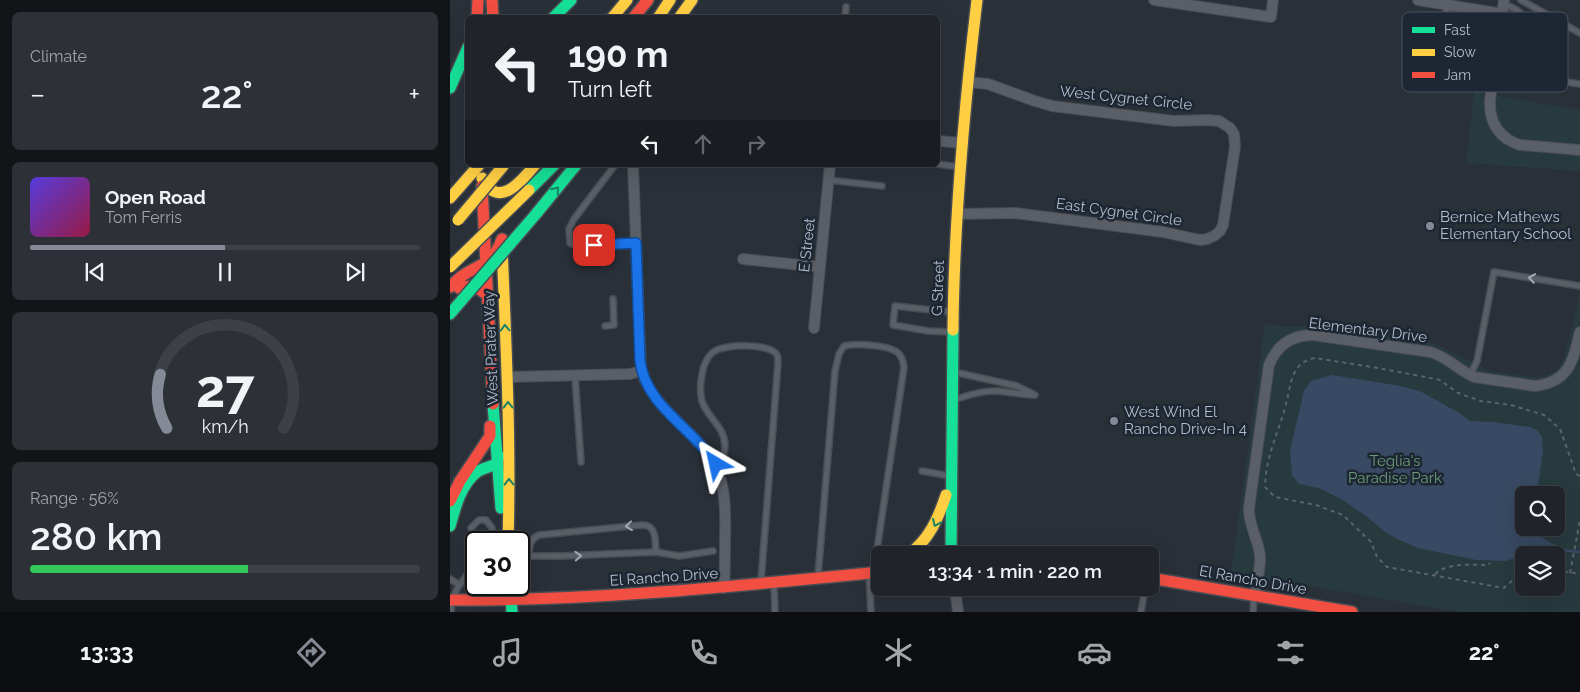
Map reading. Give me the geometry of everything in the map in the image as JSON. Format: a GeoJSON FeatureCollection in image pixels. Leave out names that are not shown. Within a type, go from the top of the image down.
{"type":"FeatureCollection","features":[{"type":"Feature","properties":{"kind":"main road"},"geometry":{"type":"LineString","coordinates":[[477,15],[478,0]]}},
{"type":"Feature","properties":{"kind":"main road"},"geometry":{"type":"LineString","coordinates":[[492,0],[493,15]]}},
{"type":"Feature","properties":{"kind":"main road"},"geometry":{"type":"LineString","coordinates":[[556,15],[571,0]]}},
{"type":"Feature","properties":{"kind":"main road"},"geometry":{"type":"LineString","coordinates":[[614,15],[627,0]]}},
{"type":"Feature","properties":{"kind":"main road"},"geometry":{"type":"LineString","coordinates":[[636,15],[648,0]]}},
{"type":"Feature","properties":{"kind":"main road"},"geometry":{"type":"LineString","coordinates":[[660,15],[670,0]]}},
{"type":"Feature","properties":{"kind":"main road"},"geometry":{"type":"LineString","coordinates":[[681,15],[692,0]]}},
{"type":"Feature","properties":{"kind":"main road"},"geometry":{"type":"LineString","coordinates":[[690,15],[700,0]]}},
{"type":"Feature","properties":{"kind":"main road","name":"G Street"},"geometry":{"type":"LineString","coordinates":[[951,546],[952,312],[957,214],[977,0]]}},
{"type":"Feature","properties":{"kind":"main road"},"geometry":{"type":"LineString","coordinates":[[450,88],[465,54]]}},
{"type":"Feature","properties":{"kind":"main road"},"geometry":{"type":"LineString","coordinates":[[450,94],[463,83]]}},
{"type":"Feature","properties":{"kind":"main road"},"geometry":{"type":"LineString","coordinates":[[453,194],[478,167]]}},
{"type":"Feature","properties":{"kind":"main road","name":"West Prater Way"},"geometry":{"type":"LineString","coordinates":[[480,167],[496,464],[501,513],[508,530]]}},
{"type":"Feature","properties":{"kind":"main road","name":"West Prater Way"},"geometry":{"type":"LineString","coordinates":[[499,167],[507,377],[508,530]]}},
{"type":"Feature","properties":{"kind":"main road"},"geometry":{"type":"LineString","coordinates":[[450,230],[502,167]]}},
{"type":"Feature","properties":{"kind":"main road"},"geometry":{"type":"LineString","coordinates":[[482,178],[490,190],[494,192],[508,191],[514,188],[533,167]]}},
{"type":"Feature","properties":{"kind":"main road"},"geometry":{"type":"LineString","coordinates":[[450,267],[552,167]]}},
{"type":"Feature","properties":{"kind":"main road"},"geometry":{"type":"LineString","coordinates":[[450,314],[574,167]]}},
{"type":"Feature","properties":{"kind":"main road"},"geometry":{"type":"LineString","coordinates":[[450,287],[462,276],[485,264],[493,257],[502,239]]}},
{"type":"Feature","properties":{"kind":"main road"},"geometry":{"type":"LineString","coordinates":[[450,294],[462,286],[470,285],[476,286],[486,294]]}},
{"type":"Feature","properties":{"kind":"main road"},"geometry":{"type":"LineString","coordinates":[[450,501],[465,473],[490,436],[489,402],[492,385]]}},
{"type":"Feature","properties":{"kind":"main road"},"geometry":{"type":"LineString","coordinates":[[450,526],[454,510],[469,479],[481,470],[496,464],[508,433]]}},
{"type":"Feature","properties":{"kind":"main road"},"geometry":{"type":"LineString","coordinates":[[921,546],[930,535],[938,518],[951,479]]}},
{"type":"Feature","properties":{"kind":"main road","name":"El Rancho Drive"},"geometry":{"type":"LineString","coordinates":[[453,603],[623,596],[871,573]]}},
{"type":"Feature","properties":{"kind":"main road","name":"El Rancho Drive"},"geometry":{"type":"LineString","coordinates":[[1159,579],[1352,612]]}},
{"type":"Feature","properties":{"kind":"main road"},"geometry":{"type":"LineString","coordinates":[[511,596],[512,612]]}},
{"type":"Feature","properties":{"kind":"main road"},"geometry":{"type":"LineString","coordinates":[[453,603],[481,612]]}},
{"type":"Feature","properties":{"kind":"street"},"geometry":{"type":"LineString","coordinates":[[1154,0],[1175,1],[1270,17],[1273,0]]}},
{"type":"Feature","properties":{"kind":"street"},"geometry":{"type":"LineString","coordinates":[[1418,0],[1448,5],[1504,6]]}},
{"type":"Feature","properties":{"kind":"street","name":"West Cygnet Circle"},"geometry":{"type":"LineString","coordinates":[[968,82],[988,84],[1052,106],[1174,120],[1219,121],[1230,128],[1236,142],[1230,178]]}},
{"type":"Feature","properties":{"kind":"street"},"geometry":{"type":"LineString","coordinates":[[1491,92],[1489,110],[1491,118],[1503,137],[1520,145],[1580,150]]}},
{"type":"Feature","properties":{"kind":"street"},"geometry":{"type":"LineString","coordinates":[[940,141],[963,144]]}},
{"type":"Feature","properties":{"kind":"street"},"geometry":{"type":"LineString","coordinates":[[633,167],[641,371],[650,391],[658,401],[702,446],[716,464],[722,480],[726,510],[724,588]]}},
{"type":"Feature","properties":{"kind":"street","name":"E Street"},"geometry":{"type":"LineString","coordinates":[[814,328],[830,167]]}},
{"type":"Feature","properties":{"kind":"street","name":"East Cygnet Circle"},"geometry":{"type":"LineString","coordinates":[[957,214],[1015,213],[1207,240],[1220,231],[1223,224],[1230,178]]}},
{"type":"Feature","properties":{"kind":"street"},"geometry":{"type":"LineString","coordinates":[[743,259],[820,267]]}},
{"type":"Feature","properties":{"kind":"street","name":"Elementary Drive"},"geometry":{"type":"LineString","coordinates":[[1254,595],[1260,554],[1249,518],[1249,508],[1269,365],[1279,348],[1294,338],[1305,335],[1430,352],[1447,359],[1470,376],[1535,386],[1545,385],[1562,376],[1572,361],[1580,332]]}},
{"type":"Feature","properties":{"kind":"street"},"geometry":{"type":"LineString","coordinates":[[507,377],[630,374],[641,371]]}},
{"type":"Feature","properties":{"kind":"street"},"geometry":{"type":"LineString","coordinates":[[956,596],[958,612]]}},
{"type":"Feature","properties":{"kind":"lane"},"geometry":{"type":"LineString","coordinates":[[1520,0],[1542,12]]}},
{"type":"Feature","properties":{"kind":"lane"},"geometry":{"type":"LineString","coordinates":[[1447,12],[1448,5]]}},
{"type":"Feature","properties":{"kind":"lane"},"geometry":{"type":"LineString","coordinates":[[1504,6],[1517,9],[1519,12]]}},
{"type":"Feature","properties":{"kind":"lane"},"geometry":{"type":"LineString","coordinates":[[845,15],[846,7]]}},
{"type":"Feature","properties":{"kind":"lane"},"geometry":{"type":"LineString","coordinates":[[1568,26],[1580,33]]}},
{"type":"Feature","properties":{"kind":"lane"},"geometry":{"type":"LineString","coordinates":[[940,164],[961,167]]}},
{"type":"Feature","properties":{"kind":"lane"},"geometry":{"type":"LineString","coordinates":[[613,167],[574,219],[570,229],[570,243],[577,246],[636,243]]}},
{"type":"Feature","properties":{"kind":"lane"},"geometry":{"type":"LineString","coordinates":[[828,180],[882,186]]}},
{"type":"Feature","properties":{"kind":"lane"},"geometry":{"type":"LineString","coordinates":[[1470,376],[1477,361],[1494,272],[1580,286]]}},
{"type":"Feature","properties":{"kind":"lane"},"geometry":{"type":"LineString","coordinates":[[605,326],[614,325],[613,299]]}},
{"type":"Feature","properties":{"kind":"lane"},"geometry":{"type":"LineString","coordinates":[[952,312],[894,306],[893,325],[928,331],[952,332]]}},
{"type":"Feature","properties":{"kind":"lane"},"geometry":{"type":"LineString","coordinates":[[818,578],[836,371],[839,354],[844,346],[852,344],[888,349],[897,352],[903,358],[904,367],[880,546]]}},
{"type":"Feature","properties":{"kind":"lane"},"geometry":{"type":"LineString","coordinates":[[716,464],[722,460],[725,450],[724,439],[721,428],[702,401],[700,384],[704,364],[712,352],[722,347],[735,345],[772,351],[778,356],[778,363],[761,584]]}},
{"type":"Feature","properties":{"kind":"lane"},"geometry":{"type":"LineString","coordinates":[[951,401],[975,392],[1004,391],[1020,395],[1035,395],[1017,386],[952,371]]}},
{"type":"Feature","properties":{"kind":"lane"},"geometry":{"type":"LineString","coordinates":[[575,375],[581,462]]}},
{"type":"Feature","properties":{"kind":"lane"},"geometry":{"type":"LineString","coordinates":[[922,471],[951,479]]}},
{"type":"Feature","properties":{"kind":"lane"},"geometry":{"type":"LineString","coordinates":[[471,528],[478,520],[486,520],[492,531]]}},
{"type":"Feature","properties":{"kind":"lane"},"geometry":{"type":"LineString","coordinates":[[530,543],[533,537],[538,535],[648,525],[655,534],[656,552]]}},
{"type":"Feature","properties":{"kind":"lane"},"geometry":{"type":"LineString","coordinates":[[530,556],[656,552],[679,556],[713,551]]}},
{"type":"Feature","properties":{"kind":"lane"},"geometry":{"type":"LineString","coordinates":[[453,603],[460,584],[465,578]]}},
{"type":"Feature","properties":{"kind":"lane"},"geometry":{"type":"LineString","coordinates":[[450,579],[460,584]]}},
{"type":"Feature","properties":{"kind":"lane"},"geometry":{"type":"LineString","coordinates":[[774,583],[775,612]]}},
{"type":"Feature","properties":{"kind":"lane"},"geometry":{"type":"LineString","coordinates":[[1253,612],[1254,595]]}},
{"type":"Feature","properties":{"kind":"lane"},"geometry":{"type":"LineString","coordinates":[[870,612],[872,596]]}},
{"type":"Feature","properties":{"kind":"lane"},"geometry":{"type":"LineString","coordinates":[[1141,612],[1144,596]]}},
{"type":"Feature","properties":{"kind":"path"},"geometry":{"type":"LineString","coordinates":[[1515,578],[1504,588],[1387,567],[1377,557],[1371,542],[1343,515],[1316,505],[1275,497],[1265,487],[1268,457],[1296,370],[1305,360],[1314,358],[1378,368],[1440,380],[1458,393],[1481,401],[1511,405],[1544,415],[1560,428],[1576,474],[1580,476]]}},
{"type":"Feature","properties":{"kind":"path"},"geometry":{"type":"LineString","coordinates":[[1570,573],[1580,520]]}},
{"type":"Feature","properties":{"kind":"path"},"geometry":{"type":"LineString","coordinates":[[1434,575],[1439,570],[1449,567],[1488,565],[1490,562]]}},
{"type":"Feature","properties":{"kind":"path"},"geometry":{"type":"LineString","coordinates":[[1565,572],[1580,574]]}},
{"type":"Feature","properties":{"kind":"green space"},"geometry":{"type":"Polygon","coordinates":[[[1474,92],[1580,110],[1580,171],[1466,163],[1474,92]]]}},
{"type":"Feature","properties":{"kind":"green space","name":"Teglia's Paradise Park"},"geometry":{"type":"Polygon","coordinates":[[[1580,281],[1580,612],[1461,612],[1231,573],[1265,324],[1286,327],[1314,326],[1436,344],[1490,371],[1537,378],[1555,371],[1565,355],[1578,303],[1580,281]]]}},
{"type":"Feature","properties":{"kind":"water"},"geometry":{"type":"Polygon","coordinates":[[[1332,375],[1400,386],[1420,391],[1470,421],[1530,427],[1538,431],[1542,437],[1543,450],[1538,486],[1515,486],[1515,536],[1541,536],[1557,546],[1515,546],[1515,558],[1506,561],[1476,560],[1418,548],[1385,532],[1341,499],[1319,488],[1299,484],[1292,475],[1290,450],[1304,391],[1311,381],[1332,375]]]}},
{"type":"Feature","properties":{"kind":"waterway"},"geometry":{"type":"LineString","coordinates":[[1565,551],[1580,552]]}},
{"type":"Feature","properties":{"kind":"traffic: fast"},"geometry":{"type":"LineString","coordinates":[[556,15],[571,0]]}},
{"type":"Feature","properties":{"kind":"traffic: fast"},"geometry":{"type":"LineString","coordinates":[[450,88],[465,54]]}},
{"type":"Feature","properties":{"kind":"traffic: fast"},"geometry":{"type":"LineString","coordinates":[[529,190],[552,167]]}},
{"type":"Feature","properties":{"kind":"traffic: fast"},"geometry":{"type":"LineString","coordinates":[[536,214],[574,167]]}},
{"type":"Feature","properties":{"kind":"traffic: fast"},"geometry":{"type":"LineString","coordinates":[[462,300],[536,214]]}},
{"type":"Feature","properties":{"kind":"traffic: fast"},"geometry":{"type":"LineString","coordinates":[[450,314],[462,300]]}},
{"type":"Feature","properties":{"kind":"traffic: fast"},"geometry":{"type":"LineString","coordinates":[[951,546],[953,330]]}},
{"type":"Feature","properties":{"kind":"traffic: fast"},"geometry":{"type":"LineString","coordinates":[[493,404],[501,508]]}},
{"type":"Feature","properties":{"kind":"traffic: fast"},"geometry":{"type":"LineString","coordinates":[[450,526],[459,497],[471,477],[482,469],[496,464],[499,456]]}},
{"type":"Feature","properties":{"kind":"traffic: fast"},"geometry":{"type":"LineString","coordinates":[[511,596],[512,612]]}},
{"type":"Feature","properties":{"kind":"traffic: slow"},"geometry":{"type":"LineString","coordinates":[[614,15],[627,0]]}},
{"type":"Feature","properties":{"kind":"traffic: slow"},"geometry":{"type":"LineString","coordinates":[[660,15],[670,0]]}},
{"type":"Feature","properties":{"kind":"traffic: slow"},"geometry":{"type":"LineString","coordinates":[[681,15],[692,0]]}},
{"type":"Feature","properties":{"kind":"traffic: slow"},"geometry":{"type":"LineString","coordinates":[[953,330],[960,165],[977,0]]}},
{"type":"Feature","properties":{"kind":"traffic: slow"},"geometry":{"type":"LineString","coordinates":[[450,198],[477,167]]}},
{"type":"Feature","properties":{"kind":"traffic: slow"},"geometry":{"type":"LineString","coordinates":[[458,220],[502,167]]}},
{"type":"Feature","properties":{"kind":"traffic: slow"},"geometry":{"type":"LineString","coordinates":[[482,178],[488,187],[495,192],[502,192],[516,185],[533,167]]}},
{"type":"Feature","properties":{"kind":"traffic: slow"},"geometry":{"type":"LineString","coordinates":[[450,267],[529,190]]}},
{"type":"Feature","properties":{"kind":"traffic: slow"},"geometry":{"type":"LineString","coordinates":[[502,246],[508,431],[508,531]]}},
{"type":"Feature","properties":{"kind":"traffic: slow"},"geometry":{"type":"LineString","coordinates":[[918,546],[932,528],[946,495]]}},
{"type":"Feature","properties":{"kind":"traffic: jam"},"geometry":{"type":"LineString","coordinates":[[477,15],[478,0]]}},
{"type":"Feature","properties":{"kind":"traffic: jam"},"geometry":{"type":"LineString","coordinates":[[492,0],[493,15]]}},
{"type":"Feature","properties":{"kind":"traffic: jam"},"geometry":{"type":"LineString","coordinates":[[636,15],[648,0]]}},
{"type":"Feature","properties":{"kind":"traffic: jam"},"geometry":{"type":"LineString","coordinates":[[482,186],[493,404]]}},
{"type":"Feature","properties":{"kind":"traffic: jam"},"geometry":{"type":"LineString","coordinates":[[450,287],[469,271],[490,259],[502,239]]}},
{"type":"Feature","properties":{"kind":"traffic: jam"},"geometry":{"type":"LineString","coordinates":[[459,288],[473,287],[486,294]]}},
{"type":"Feature","properties":{"kind":"traffic: jam"},"geometry":{"type":"LineString","coordinates":[[450,501],[460,481],[490,436],[490,426]]}},
{"type":"Feature","properties":{"kind":"traffic: jam"},"geometry":{"type":"LineString","coordinates":[[450,600],[504,600],[612,595],[871,573]]}},
{"type":"Feature","properties":{"kind":"traffic: jam"},"geometry":{"type":"LineString","coordinates":[[1159,580],[1352,612]]}},
{"type":"Feature","properties":{"kind":"place","name":"Bernice Mathews Elementary School"},"geometry":{"type":"Point","coordinates":[1430,226]}},
{"type":"Feature","properties":{"kind":"place","name":"West Wind El Rancho Drive-In 4"},"geometry":{"type":"Point","coordinates":[1114,421]}},
{"type":"Feature","properties":{"kind":"route"},"geometry":{"type":"LineString","coordinates":[[594,245],[636,243],[641,371],[650,391],[658,401],[702,446],[716,464]]}}]}
